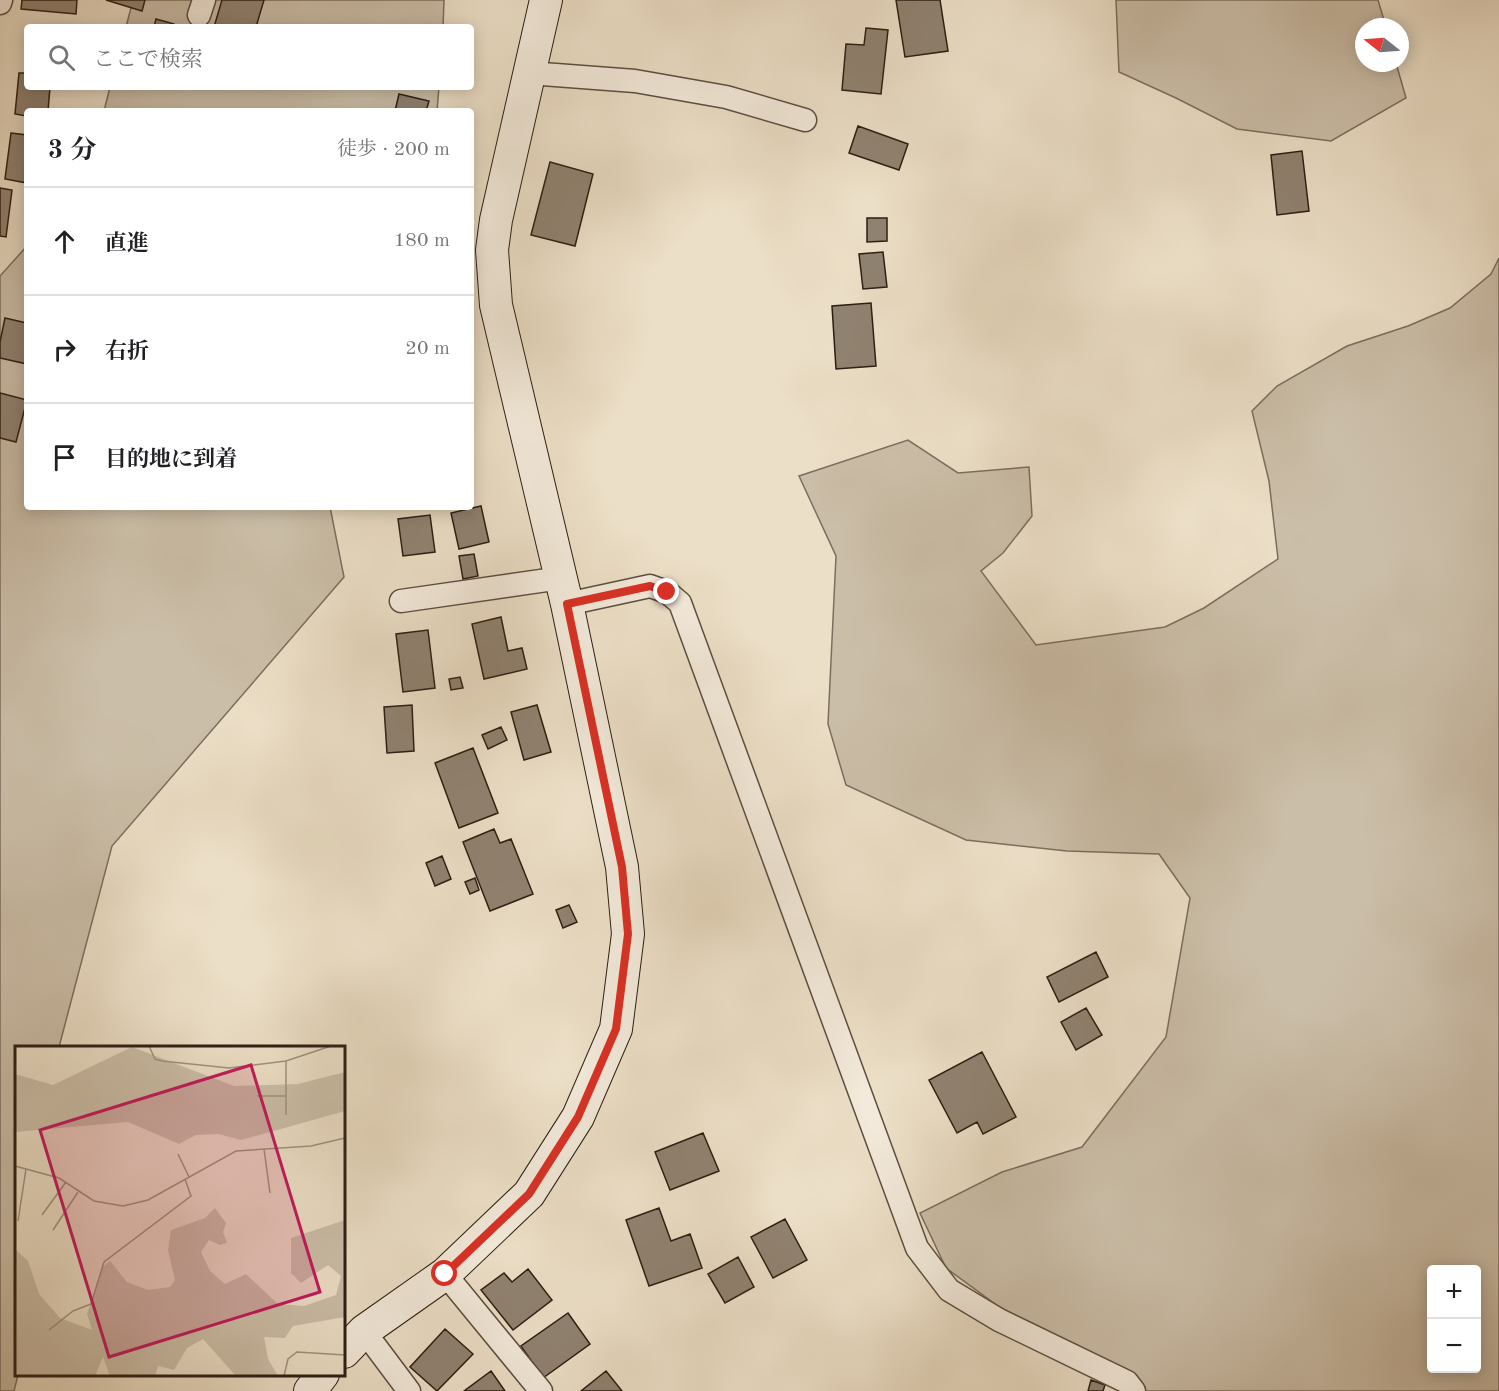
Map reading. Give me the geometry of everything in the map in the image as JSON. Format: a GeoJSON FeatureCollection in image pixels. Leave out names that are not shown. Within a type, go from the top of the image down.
{"type":"FeatureCollection","features":[{"type":"Feature","properties":{"kind":"street"},"geometry":{"type":"LineString","coordinates":[[408,1391],[354,1341],[445,1274],[529,1194],[578,1117],[616,1029],[628,934],[622,867],[564,591],[496,305],[492,250],[496,220],[546,0]]}},
{"type":"Feature","properties":{"kind":"street"},"geometry":{"type":"LineString","coordinates":[[529,73],[635,81],[726,98],[805,120]]}},
{"type":"Feature","properties":{"kind":"street"},"geometry":{"type":"LineString","coordinates":[[400,601],[650,586],[667,592],[680,603],[917,1248],[949,1290],[999,1320],[1127,1382],[1134,1391]]}},
{"type":"Feature","properties":{"kind":"street"},"geometry":{"type":"LineString","coordinates":[[445,1274],[540,1391]]}},
{"type":"Feature","properties":{"kind":"street"},"geometry":{"type":"LineString","coordinates":[[310,1391],[321,1376]]}},
{"type":"Feature","properties":{"kind":"shaded area"},"geometry":{"type":"Polygon","coordinates":[[[133,0],[444,0],[443,24],[127,24],[133,0]]]}},
{"type":"Feature","properties":{"kind":"shaded area"},"geometry":{"type":"Polygon","coordinates":[[[1116,0],[1378,0],[1383,18],[1355,18],[1355,72],[1399,72],[1406,98],[1331,141],[1237,129],[1119,72],[1116,0]]]}},
{"type":"Feature","properties":{"kind":"shaded area"},"geometry":{"type":"Polygon","coordinates":[[[109,90],[439,90],[437,108],[105,108],[109,90]]]}},
{"type":"Feature","properties":{"kind":"shaded area"},"geometry":{"type":"Polygon","coordinates":[[[24,249],[24,510],[331,510],[344,577],[112,846],[59,1046],[15,1046],[15,1376],[18,1376],[14,1391],[0,1391],[0,276],[24,249]]]}},
{"type":"Feature","properties":{"kind":"shaded area"},"geometry":{"type":"Polygon","coordinates":[[[1499,258],[1499,1391],[1145,1391],[1134,1381],[998,1306],[946,1268],[920,1213],[1002,1172],[1082,1147],[1166,1037],[1190,898],[1159,854],[1067,851],[966,840],[846,785],[828,724],[836,556],[799,476],[908,440],[958,473],[1029,467],[1032,516],[1003,553],[981,571],[1036,645],[1165,627],[1204,608],[1278,559],[1269,481],[1252,411],[1277,386],[1347,346],[1408,326],[1450,308],[1491,274],[1499,258]]]}},
{"type":"Feature","properties":{"kind":"building"},"geometry":{"type":"Polygon","coordinates":[[[22,0],[77,0],[76,14],[21,9],[22,0]]]}},
{"type":"Feature","properties":{"kind":"building"},"geometry":{"type":"Polygon","coordinates":[[[106,0],[145,0],[142,11],[106,0]]]}},
{"type":"Feature","properties":{"kind":"building"},"geometry":{"type":"Polygon","coordinates":[[[222,0],[264,0],[257,24],[215,24],[222,0]]]}},
{"type":"Feature","properties":{"kind":"building"},"geometry":{"type":"Polygon","coordinates":[[[896,0],[940,0],[948,51],[905,57],[896,0]]]}},
{"type":"Feature","properties":{"kind":"building"},"geometry":{"type":"Polygon","coordinates":[[[156,19],[174,24],[155,24],[156,19]]]}},
{"type":"Feature","properties":{"kind":"building"},"geometry":{"type":"Polygon","coordinates":[[[866,28],[888,30],[881,94],[842,90],[846,44],[864,45],[866,28]]]}},
{"type":"Feature","properties":{"kind":"building"},"geometry":{"type":"Polygon","coordinates":[[[19,73],[24,73],[24,90],[50,90],[48,108],[24,108],[24,116],[15,114],[19,73]]]}},
{"type":"Feature","properties":{"kind":"building"},"geometry":{"type":"Polygon","coordinates":[[[399,94],[429,101],[427,108],[396,108],[399,94]]]}},
{"type":"Feature","properties":{"kind":"building"},"geometry":{"type":"Polygon","coordinates":[[[858,126],[908,144],[899,170],[849,153],[858,126]]]}},
{"type":"Feature","properties":{"kind":"building"},"geometry":{"type":"Polygon","coordinates":[[[11,133],[24,135],[24,182],[5,179],[11,133]]]}},
{"type":"Feature","properties":{"kind":"building"},"geometry":{"type":"Polygon","coordinates":[[[1302,151],[1309,211],[1277,215],[1271,155],[1302,151]]]}},
{"type":"Feature","properties":{"kind":"building"},"geometry":{"type":"Polygon","coordinates":[[[550,162],[593,174],[575,246],[531,235],[550,162]]]}},
{"type":"Feature","properties":{"kind":"building"},"geometry":{"type":"Polygon","coordinates":[[[0,188],[12,190],[6,237],[0,236],[0,188]]]}},
{"type":"Feature","properties":{"kind":"building"},"geometry":{"type":"Polygon","coordinates":[[[867,218],[887,218],[887,241],[867,242],[867,218]]]}},
{"type":"Feature","properties":{"kind":"building"},"geometry":{"type":"Polygon","coordinates":[[[883,252],[887,287],[863,289],[859,254],[883,252]]]}},
{"type":"Feature","properties":{"kind":"building"},"geometry":{"type":"Polygon","coordinates":[[[871,303],[876,366],[836,369],[832,306],[871,303]]]}},
{"type":"Feature","properties":{"kind":"building"},"geometry":{"type":"Polygon","coordinates":[[[5,318],[24,322],[24,363],[0,358],[0,342],[5,318]]]}},
{"type":"Feature","properties":{"kind":"building"},"geometry":{"type":"Polygon","coordinates":[[[0,393],[24,399],[24,411],[16,442],[0,438],[0,393]]]}},
{"type":"Feature","properties":{"kind":"building"},"geometry":{"type":"Polygon","coordinates":[[[481,506],[489,542],[459,549],[451,513],[474,510],[474,508],[481,506]]]}},
{"type":"Feature","properties":{"kind":"building"},"geometry":{"type":"Polygon","coordinates":[[[430,515],[435,552],[403,556],[398,519],[430,515]]]}},
{"type":"Feature","properties":{"kind":"building"},"geometry":{"type":"Polygon","coordinates":[[[474,554],[478,576],[463,579],[459,556],[474,554]]]}},
{"type":"Feature","properties":{"kind":"building"},"geometry":{"type":"Polygon","coordinates":[[[501,617],[508,651],[522,648],[527,669],[484,679],[472,624],[501,617]]]}},
{"type":"Feature","properties":{"kind":"building"},"geometry":{"type":"Polygon","coordinates":[[[428,630],[435,688],[403,692],[396,634],[428,630]]]}},
{"type":"Feature","properties":{"kind":"building"},"geometry":{"type":"Polygon","coordinates":[[[460,677],[463,688],[451,690],[449,679],[460,677]]]}},
{"type":"Feature","properties":{"kind":"building"},"geometry":{"type":"Polygon","coordinates":[[[412,705],[414,751],[387,753],[384,707],[412,705]]]}},
{"type":"Feature","properties":{"kind":"building"},"geometry":{"type":"Polygon","coordinates":[[[537,705],[551,752],[524,760],[511,712],[537,705]]]}},
{"type":"Feature","properties":{"kind":"building"},"geometry":{"type":"Polygon","coordinates":[[[501,727],[507,740],[488,749],[482,735],[501,727]]]}},
{"type":"Feature","properties":{"kind":"building"},"geometry":{"type":"Polygon","coordinates":[[[473,748],[498,813],[459,828],[435,763],[473,748]]]}},
{"type":"Feature","properties":{"kind":"building"},"geometry":{"type":"Polygon","coordinates":[[[494,829],[500,843],[511,839],[533,894],[490,911],[463,842],[494,829]]]}},
{"type":"Feature","properties":{"kind":"building"},"geometry":{"type":"Polygon","coordinates":[[[442,856],[451,879],[435,886],[426,863],[442,856]]]}},
{"type":"Feature","properties":{"kind":"building"},"geometry":{"type":"Polygon","coordinates":[[[475,878],[479,890],[470,894],[465,882],[475,878]]]}},
{"type":"Feature","properties":{"kind":"building"},"geometry":{"type":"Polygon","coordinates":[[[569,905],[577,922],[563,928],[556,910],[569,905]]]}},
{"type":"Feature","properties":{"kind":"building"},"geometry":{"type":"Polygon","coordinates":[[[1096,952],[1108,977],[1059,1002],[1047,977],[1096,952]]]}},
{"type":"Feature","properties":{"kind":"building"},"geometry":{"type":"Polygon","coordinates":[[[1086,1008],[1102,1035],[1076,1050],[1061,1022],[1086,1008]]]}},
{"type":"Feature","properties":{"kind":"building"},"geometry":{"type":"Polygon","coordinates":[[[982,1052],[1016,1117],[983,1134],[977,1122],[957,1133],[929,1080],[982,1052]]]}},
{"type":"Feature","properties":{"kind":"building"},"geometry":{"type":"Polygon","coordinates":[[[703,1133],[719,1171],[670,1190],[655,1152],[703,1133]]]}},
{"type":"Feature","properties":{"kind":"building"},"geometry":{"type":"Polygon","coordinates":[[[659,1208],[671,1241],[690,1234],[702,1268],[649,1286],[626,1220],[659,1208]]]}},
{"type":"Feature","properties":{"kind":"building"},"geometry":{"type":"Polygon","coordinates":[[[785,1219],[807,1260],[773,1278],[751,1237],[785,1219]]]}},
{"type":"Feature","properties":{"kind":"building"},"geometry":{"type":"Polygon","coordinates":[[[738,1257],[754,1287],[725,1303],[708,1274],[738,1257]]]}},
{"type":"Feature","properties":{"kind":"building"},"geometry":{"type":"Polygon","coordinates":[[[528,1269],[552,1300],[513,1330],[481,1290],[504,1273],[512,1282],[528,1269]]]}},
{"type":"Feature","properties":{"kind":"building"},"geometry":{"type":"Polygon","coordinates":[[[568,1313],[590,1344],[543,1378],[521,1346],[568,1313]]]}},
{"type":"Feature","properties":{"kind":"building"},"geometry":{"type":"Polygon","coordinates":[[[445,1329],[473,1354],[437,1391],[410,1367],[445,1329]]]}},
{"type":"Feature","properties":{"kind":"building"},"geometry":{"type":"Polygon","coordinates":[[[491,1371],[505,1391],[464,1391],[491,1371]]]}},
{"type":"Feature","properties":{"kind":"building"},"geometry":{"type":"Polygon","coordinates":[[[606,1371],[622,1391],[581,1391],[606,1371]]]}},
{"type":"Feature","properties":{"kind":"building"},"geometry":{"type":"Polygon","coordinates":[[[1091,1380],[1105,1385],[1103,1391],[1088,1391],[1091,1380]]]}},
{"type":"Feature","properties":{"kind":"route"},"geometry":{"type":"LineString","coordinates":[[445,1274],[529,1194],[578,1117],[616,1029],[628,934],[622,867],[567,604],[650,586],[667,592]]}}]}
